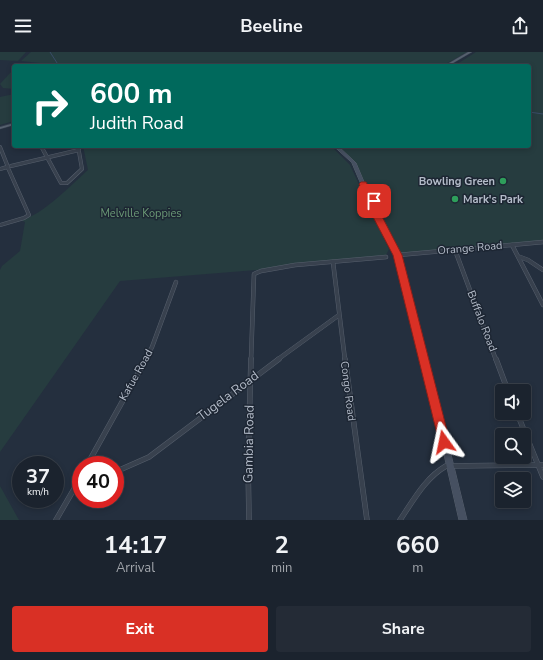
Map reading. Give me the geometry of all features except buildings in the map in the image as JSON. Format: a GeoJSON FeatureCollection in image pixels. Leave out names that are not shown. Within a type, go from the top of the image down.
{"type":"FeatureCollection","features":[{"type":"Feature","properties":{"kind":"main road"},"geometry":{"type":"LineString","coordinates":[[450,64],[472,52]]}},
{"type":"Feature","properties":{"kind":"main road"},"geometry":{"type":"LineString","coordinates":[[452,64],[472,52]]}},
{"type":"Feature","properties":{"kind":"main road"},"geometry":{"type":"LineString","coordinates":[[0,129],[12,126]]}},
{"type":"Feature","properties":{"kind":"street"},"geometry":{"type":"LineString","coordinates":[[0,147],[28,214],[28,217],[0,225]]}},
{"type":"Feature","properties":{"kind":"street"},"geometry":{"type":"LineString","coordinates":[[1,169],[48,158],[79,150],[82,169],[67,183],[61,183],[48,158],[42,148]]}},
{"type":"Feature","properties":{"kind":"street"},"geometry":{"type":"LineString","coordinates":[[338,148],[352,160],[373,208],[391,245],[398,255],[463,520]]}},
{"type":"Feature","properties":{"kind":"street","name":"Orange Road"},"geometry":{"type":"LineString","coordinates":[[398,255],[543,242]]}},
{"type":"Feature","properties":{"kind":"street"},"geometry":{"type":"LineString","coordinates":[[512,245],[543,305]]}},
{"type":"Feature","properties":{"kind":"street","name":"Buffalo Road"},"geometry":{"type":"LineString","coordinates":[[455,250],[505,384]]}},
{"type":"Feature","properties":{"kind":"street"},"geometry":{"type":"LineString","coordinates":[[333,262],[386,257]]}},
{"type":"Feature","properties":{"kind":"street"},"geometry":{"type":"LineString","coordinates":[[519,257],[528,260],[543,270]]}},
{"type":"Feature","properties":{"kind":"street","name":"Gambia Road"},"geometry":{"type":"LineString","coordinates":[[249,520],[248,461],[254,277],[256,272],[333,262]]}},
{"type":"Feature","properties":{"kind":"street","name":"Congo Road"},"geometry":{"type":"LineString","coordinates":[[333,262],[355,441],[367,520]]}},
{"type":"Feature","properties":{"kind":"street","name":"Kafue Road"},"geometry":{"type":"LineString","coordinates":[[92,456],[152,347],[176,282]]}},
{"type":"Feature","properties":{"kind":"street","name":"Tugela Road"},"geometry":{"type":"LineString","coordinates":[[124,468],[149,457],[251,379],[339,315]]}},
{"type":"Feature","properties":{"kind":"street"},"geometry":{"type":"LineString","coordinates":[[520,420],[540,465],[543,477]]}},
{"type":"Feature","properties":{"kind":"street"},"geometry":{"type":"LineString","coordinates":[[400,520],[439,470],[449,465],[540,465]]}},
{"type":"Feature","properties":{"kind":"street"},"geometry":{"type":"LineString","coordinates":[[56,520],[72,493]]}},
{"type":"Feature","properties":{"kind":"green space"},"geometry":{"type":"Polygon","coordinates":[[[0,52],[26,52],[18,61],[0,60],[0,52]]]}},
{"type":"Feature","properties":{"kind":"green space"},"geometry":{"type":"Polygon","coordinates":[[[31,52],[467,52],[446,64],[41,64],[21,61],[31,52]]]}},
{"type":"Feature","properties":{"kind":"green space","name":"Mark's Park"},"geometry":{"type":"Polygon","coordinates":[[[476,52],[543,52],[543,241],[392,254],[349,158],[338,148],[531,148],[531,64],[457,64],[476,52]]]}},
{"type":"Feature","properties":{"kind":"green space"},"geometry":{"type":"Polygon","coordinates":[[[11,72],[12,89],[3,88],[0,84],[11,72]]]}},
{"type":"Feature","properties":{"kind":"green space"},"geometry":{"type":"Polygon","coordinates":[[[12,94],[12,122],[0,125],[0,97],[12,94]]]}},
{"type":"Feature","properties":{"kind":"green space","name":"Melville Koppies"},"geometry":{"type":"Polygon","coordinates":[[[83,148],[333,148],[350,165],[389,249],[386,255],[257,270],[120,281],[0,452],[0,270],[2,266],[20,251],[25,222],[21,220],[47,206],[88,170],[83,148]]]}},
{"type":"Feature","properties":{"kind":"green space"},"geometry":{"type":"Polygon","coordinates":[[[0,486],[19,520],[0,520],[0,486]]]}},
{"type":"Feature","properties":{"kind":"waterway"},"geometry":{"type":"LineString","coordinates":[[50,52],[58,64]]}},
{"type":"Feature","properties":{"kind":"waterway"},"geometry":{"type":"LineString","coordinates":[[531,112],[543,114]]}},
{"type":"Feature","properties":{"kind":"place","name":"Bowling Green"},"geometry":{"type":"Point","coordinates":[503,181]}},
{"type":"Feature","properties":{"kind":"place","name":"Mark's Park"},"geometry":{"type":"Point","coordinates":[455,199]}},
{"type":"Feature","properties":{"kind":"route"},"geometry":{"type":"LineString","coordinates":[[374,201],[363,184],[376,215],[391,245],[398,255],[444,442]]}}]}
